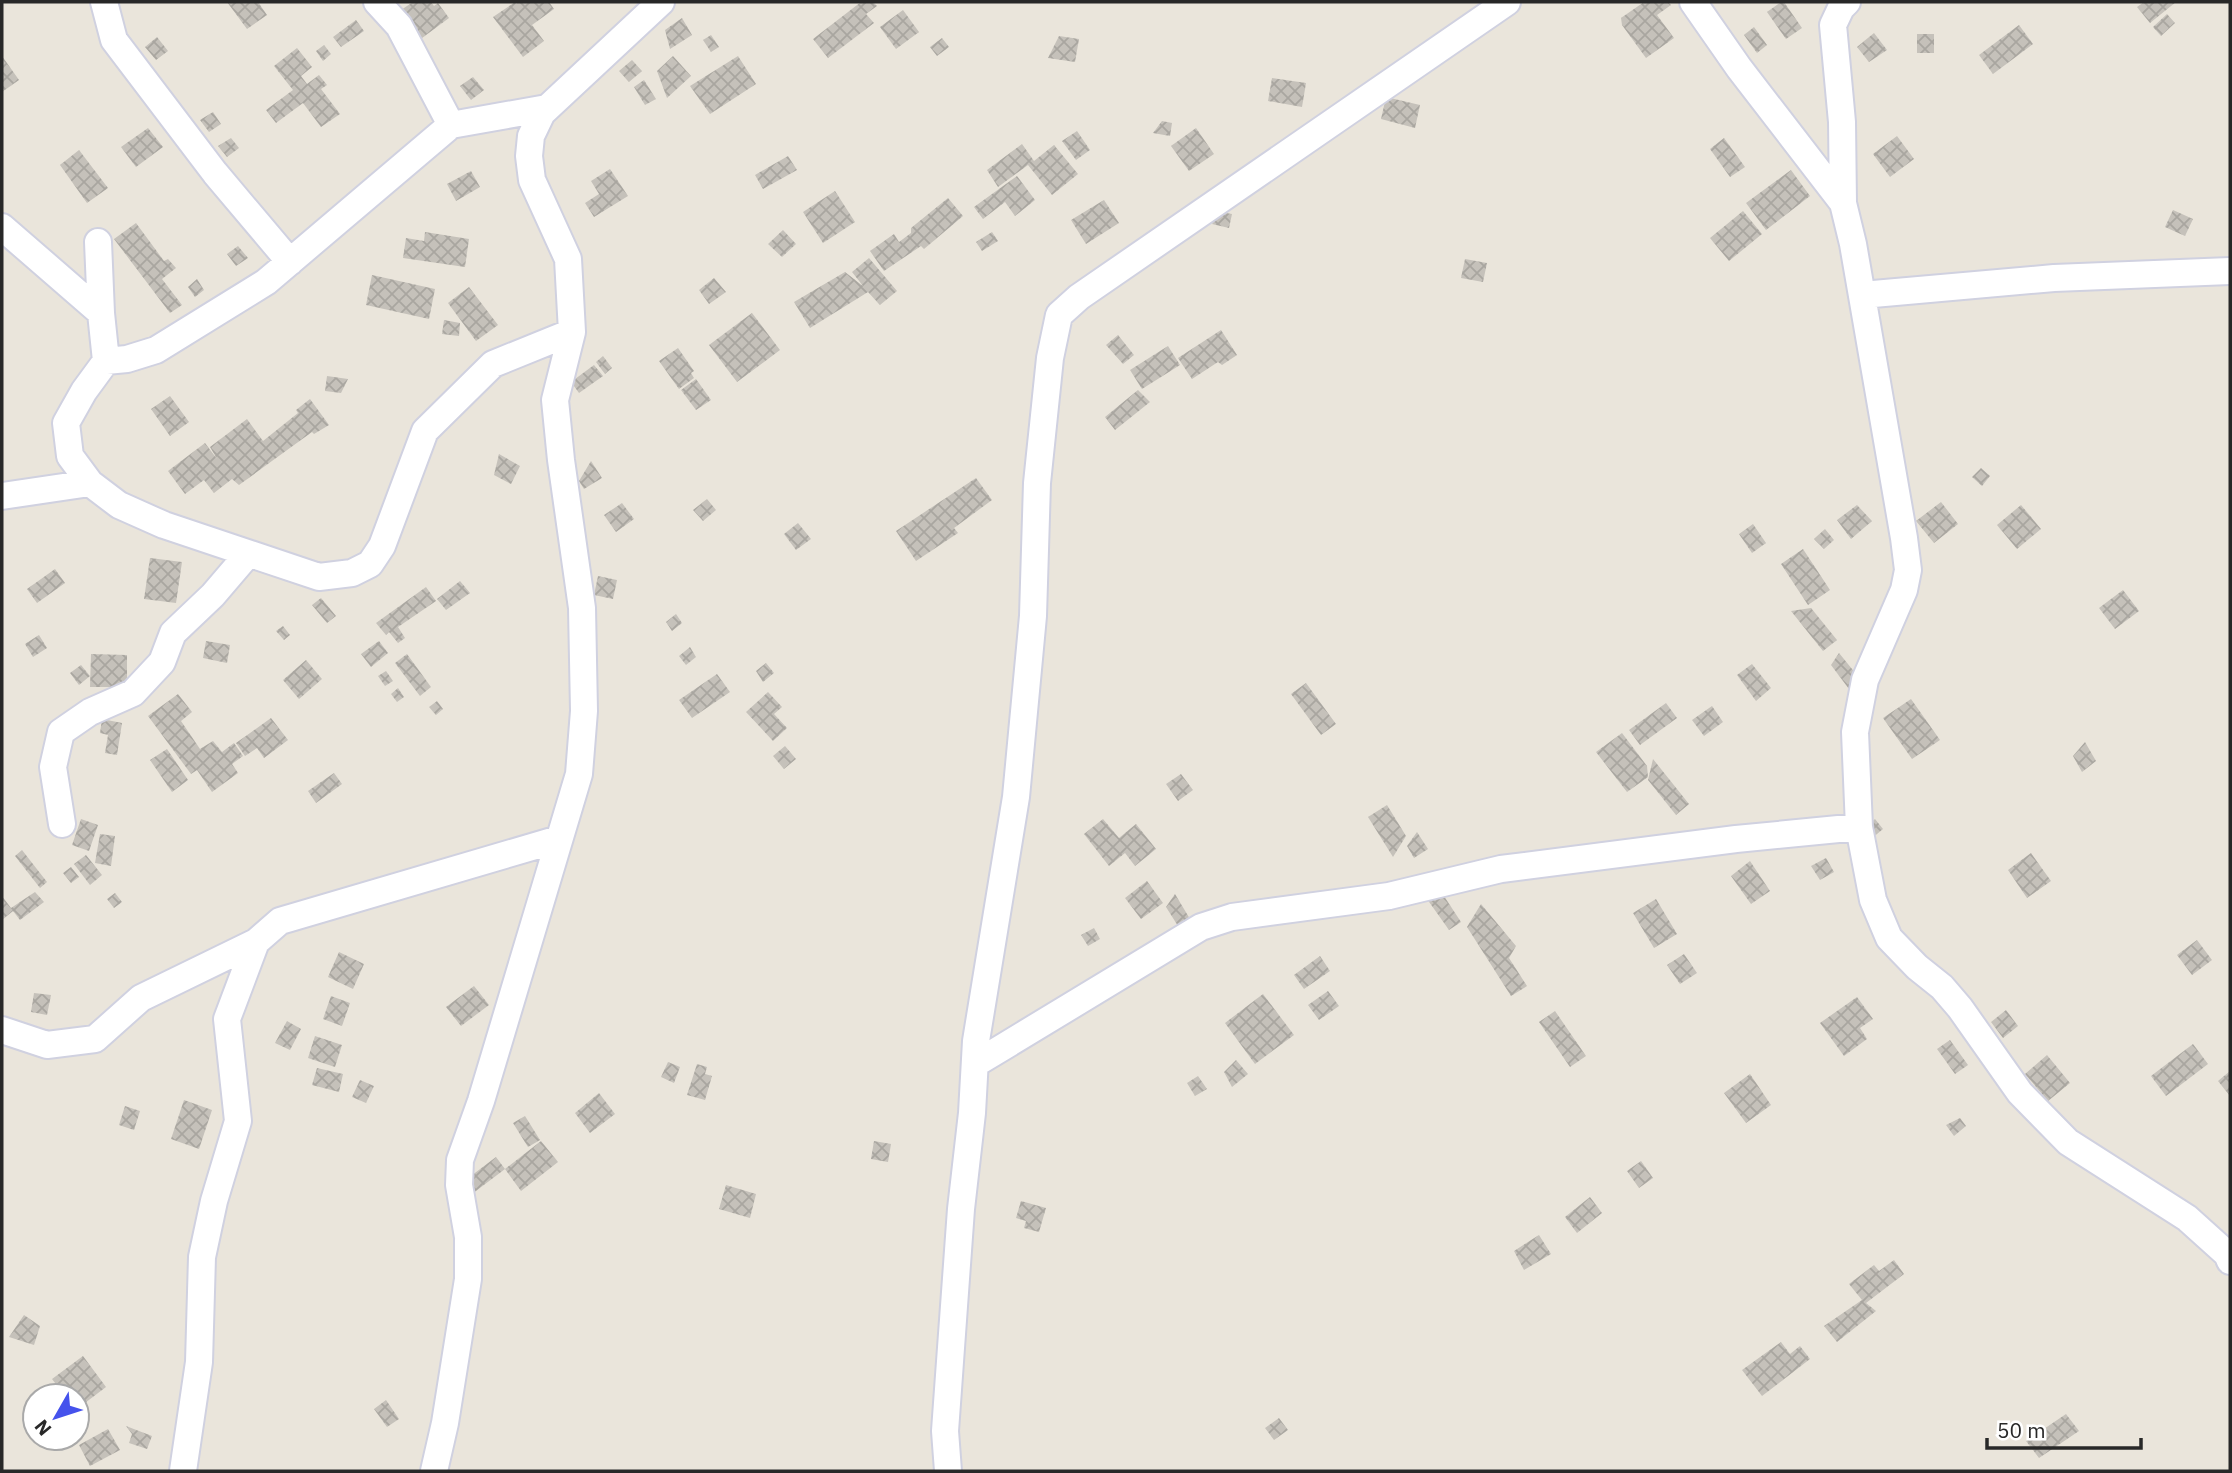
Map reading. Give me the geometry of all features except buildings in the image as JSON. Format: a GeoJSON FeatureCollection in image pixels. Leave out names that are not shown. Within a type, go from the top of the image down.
{"type":"FeatureCollection","features":[{"type":"Feature","properties":{"kind":"street"},"geometry":{"type":"LineString","coordinates":[[104,2],[114,40],[215,173],[290,262]]}},
{"type":"Feature","properties":{"kind":"street"},"geometry":{"type":"LineString","coordinates":[[377,2],[399,26],[451,125]]}},
{"type":"Feature","properties":{"kind":"street"},"geometry":{"type":"LineString","coordinates":[[434,1471],[445,1423],[467,1279],[468,1237],[459,1185],[460,1160],[481,1101],[579,774],[584,711],[582,608],[555,400],[572,332],[568,259],[531,180],[531,136],[542,113],[661,2]]}},
{"type":"Feature","properties":{"kind":"street"},"geometry":{"type":"LineString","coordinates":[[948,1471],[945,1431],[961,1209],[972,1113],[975,1041],[1016,797],[1033,616],[1037,483],[1050,358],[1059,315],[1079,297],[1507,2]]}},
{"type":"Feature","properties":{"kind":"street"},"geometry":{"type":"LineString","coordinates":[[1693,2],[1739,68],[1843,203]]}},
{"type":"Feature","properties":{"kind":"street"},"geometry":{"type":"LineString","coordinates":[[1847,2],[1833,25],[1842,122],[1843,203],[1853,244],[1908,570],[1904,590],[1866,680],[1855,732],[1859,827],[1873,900],[1889,938],[1917,967],[1942,987],[2020,1093],[2068,1142],[2187,1218],[2227,1254],[2230,1261]]}},
{"type":"Feature","properties":{"kind":"street"},"geometry":{"type":"LineString","coordinates":[[106,361],[127,359],[156,350],[266,282],[451,125],[547,108]]}},
{"type":"Feature","properties":{"kind":"street"},"geometry":{"type":"LineString","coordinates":[[2,227],[101,313]]}},
{"type":"Feature","properties":{"kind":"street"},"geometry":{"type":"LineString","coordinates":[[98,242],[106,361],[83,391],[66,423],[70,456],[90,483],[119,505],[164,525],[319,577],[352,573],[370,564],[382,545],[425,431],[494,365],[572,332]]}},
{"type":"Feature","properties":{"kind":"street"},"geometry":{"type":"LineString","coordinates":[[1862,295],[2054,278],[2230,271]]}},
{"type":"Feature","properties":{"kind":"street"},"geometry":{"type":"LineString","coordinates":[[2,496],[90,483]]}},
{"type":"Feature","properties":{"kind":"street"},"geometry":{"type":"LineString","coordinates":[[62,824],[53,766],[61,732],[90,712],[133,693],[162,662],[173,633],[213,596],[248,554]]}},
{"type":"Feature","properties":{"kind":"street"},"geometry":{"type":"LineString","coordinates":[[975,1064],[1201,927],[1232,917],[1389,896],[1501,869],[1736,839],[1859,827]]}},
{"type":"Feature","properties":{"kind":"street"},"geometry":{"type":"LineString","coordinates":[[2,1030],[47,1045],[95,1039],[142,998],[256,942],[280,921],[559,839]]}},
{"type":"Feature","properties":{"kind":"street"},"geometry":{"type":"LineString","coordinates":[[183,1471],[199,1362],[202,1257],[214,1201],[238,1121],[227,1019],[256,942]]}}]}
